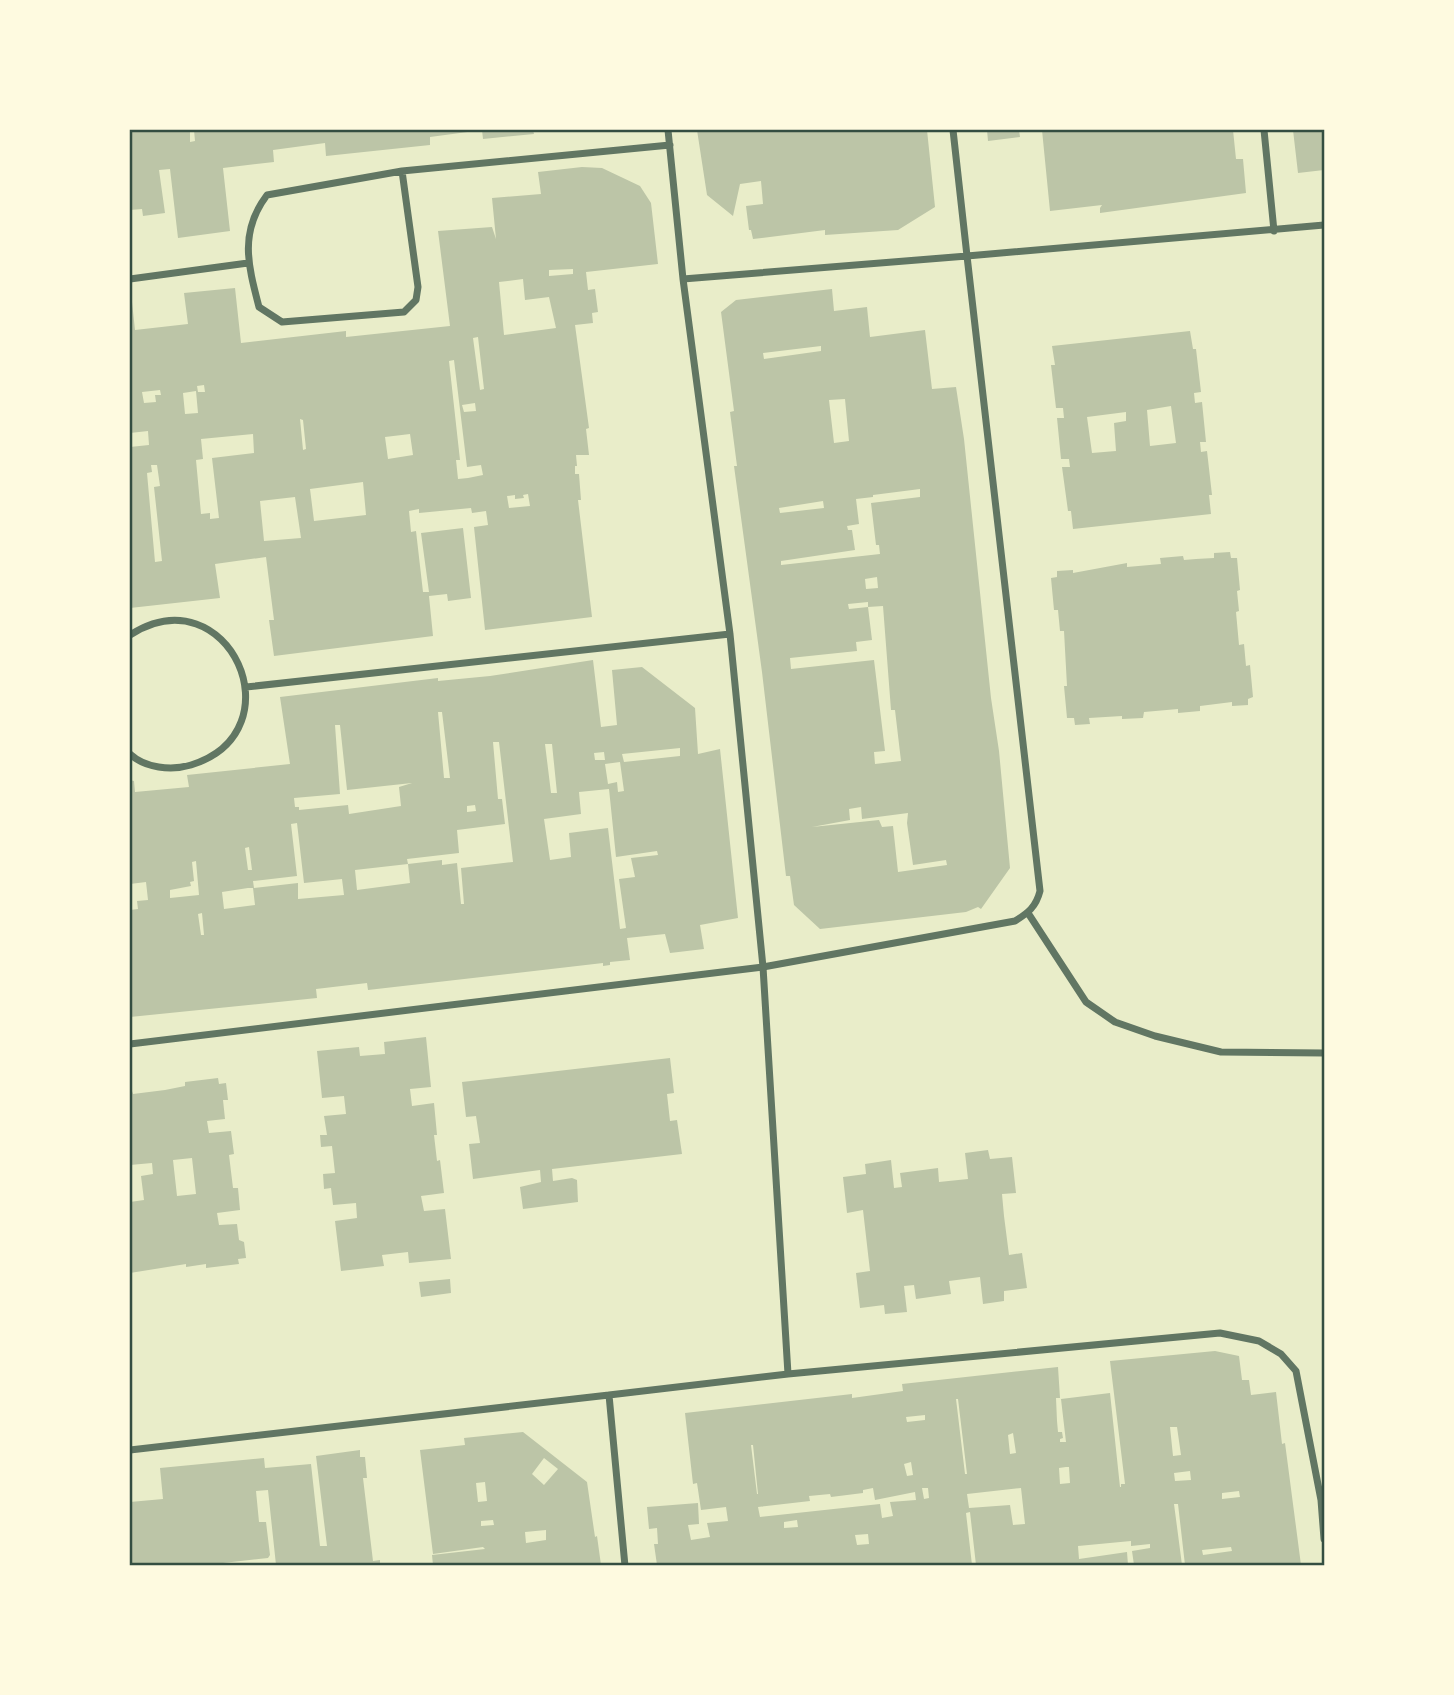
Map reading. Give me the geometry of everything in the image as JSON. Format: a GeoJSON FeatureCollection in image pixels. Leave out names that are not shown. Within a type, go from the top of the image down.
{"type":"FeatureCollection","features":[{"type":"Feature","properties":{"kind":"street"},"geometry":{"type":"LineString","coordinates":[[668,130],[683,279],[730,634],[763,967],[788,1374]]}},
{"type":"Feature","properties":{"kind":"street"},"geometry":{"type":"LineString","coordinates":[[130,1044],[763,967],[1015,921],[1037,904],[1040,891],[953,130]]}},
{"type":"Feature","properties":{"kind":"street"},"geometry":{"type":"LineString","coordinates":[[1264,130],[1274,231]]}},
{"type":"Feature","properties":{"kind":"street"},"geometry":{"type":"LineString","coordinates":[[402,171],[418,287],[416,300],[404,312],[282,322],[259,307],[248,263],[251,221],[267,195],[402,171],[670,145]]}},
{"type":"Feature","properties":{"kind":"street"},"geometry":{"type":"LineString","coordinates":[[683,279],[1325,225]]}},
{"type":"Feature","properties":{"kind":"street"},"geometry":{"type":"LineString","coordinates":[[130,279],[248,263]]}},
{"type":"Feature","properties":{"kind":"street"},"geometry":{"type":"LineString","coordinates":[[130,635],[146,624],[173,620],[199,625],[222,640],[240,666],[246,687],[244,709],[237,730],[223,748],[204,761],[181,768],[157,767],[131,757]]}},
{"type":"Feature","properties":{"kind":"street"},"geometry":{"type":"LineString","coordinates":[[246,687],[730,634]]}},
{"type":"Feature","properties":{"kind":"street"},"geometry":{"type":"LineString","coordinates":[[1028,913],[1086,1002],[1115,1022],[1155,1036],[1221,1052],[1325,1053]]}},
{"type":"Feature","properties":{"kind":"street"},"geometry":{"type":"LineString","coordinates":[[130,1450],[788,1374],[1220,1333],[1259,1341],[1281,1354],[1296,1371],[1323,1500],[1325,1539]]}},
{"type":"Feature","properties":{"kind":"street"},"geometry":{"type":"LineString","coordinates":[[609,1395],[625,1566]]}},
{"type":"Feature","properties":{"kind":"building"},"geometry":{"type":"Polygon","coordinates":[[[190,130],[190,142],[195,141],[194,130],[475,131],[430,137],[430,145],[326,156],[325,143],[273,150],[274,162],[223,168],[230,231],[178,238],[170,169],[159,170],[165,213],[143,216],[142,209],[130,210],[130,131],[190,130]]]}},
{"type":"Feature","properties":{"kind":"building"},"geometry":{"type":"Polygon","coordinates":[[[482,130],[533,130],[534,134],[483,139],[482,130]]]}},
{"type":"Feature","properties":{"kind":"building"},"geometry":{"type":"Polygon","coordinates":[[[697,130],[927,130],[935,207],[898,230],[825,235],[825,230],[753,239],[746,206],[763,204],[761,181],[740,184],[733,216],[707,195],[697,130]]]}},
{"type":"Feature","properties":{"kind":"building"},"geometry":{"type":"Polygon","coordinates":[[[987,130],[1019,130],[1020,137],[988,141],[987,130]]]}},
{"type":"Feature","properties":{"kind":"building"},"geometry":{"type":"Polygon","coordinates":[[[1042,130],[1233,130],[1236,159],[1243,159],[1246,193],[1100,213],[1102,205],[1050,211],[1042,130]]]}},
{"type":"Feature","properties":{"kind":"building"},"geometry":{"type":"Polygon","coordinates":[[[1293,130],[1324,130],[1324,170],[1298,173],[1293,130]]]}},
{"type":"Feature","properties":{"kind":"building"},"geometry":{"type":"Polygon","coordinates":[[[582,167],[602,168],[640,186],[651,203],[658,264],[586,272],[588,290],[595,289],[598,312],[592,313],[593,323],[575,325],[589,428],[586,429],[589,455],[576,455],[575,474],[579,474],[581,500],[578,500],[592,617],[485,630],[474,527],[488,525],[486,511],[472,513],[471,508],[419,513],[419,509],[409,511],[411,532],[416,531],[423,592],[429,592],[421,533],[463,528],[471,598],[448,601],[447,594],[429,596],[433,636],[274,656],[269,620],[274,620],[266,557],[215,564],[220,598],[130,608],[130,447],[149,445],[148,431],[130,433],[130,302],[135,330],[188,324],[184,293],[235,288],[241,343],[346,331],[346,337],[450,326],[438,231],[492,227],[496,239],[492,198],[541,194],[538,172],[582,167]],[[573,269],[549,270],[549,276],[573,274],[573,269]],[[523,279],[499,282],[504,335],[556,328],[549,297],[525,300],[523,279]],[[478,337],[473,338],[480,390],[484,389],[478,337]],[[454,360],[449,361],[460,460],[456,460],[458,479],[483,475],[481,465],[467,467],[454,360]],[[204,385],[197,386],[198,392],[205,392],[204,385]],[[160,390],[142,392],[144,403],[156,402],[155,395],[161,395],[160,390]],[[196,391],[183,393],[185,414],[198,413],[196,391]],[[475,403],[462,405],[464,412],[476,411],[475,403]],[[300,419],[303,450],[306,449],[303,420],[300,419]],[[253,434],[201,439],[203,459],[196,460],[201,514],[210,513],[210,519],[219,518],[212,458],[254,453],[253,434]],[[410,434],[385,437],[388,459],[413,455],[410,434]],[[151,465],[152,472],[147,473],[155,562],[162,561],[154,487],[160,486],[157,465],[151,465]],[[363,482],[310,489],[314,521],[366,515],[363,482]],[[528,494],[523,495],[524,498],[515,499],[515,495],[507,496],[509,508],[530,506],[528,494]],[[295,497],[260,501],[264,541],[301,538],[295,497]]]}},
{"type":"Feature","properties":{"kind":"building"},"geometry":{"type":"Polygon","coordinates":[[[832,289],[834,311],[867,307],[870,337],[925,330],[932,389],[956,387],[964,439],[1010,868],[981,909],[978,907],[966,912],[820,929],[794,905],[790,876],[786,876],[734,466],[737,466],[730,412],[734,411],[721,312],[736,300],[832,289]],[[821,346],[763,353],[764,359],[821,351],[821,346]],[[845,399],[829,400],[834,443],[849,441],[845,399]],[[920,489],[856,499],[859,524],[847,526],[848,530],[852,530],[855,550],[781,561],[781,565],[880,554],[879,545],[876,545],[871,503],[920,497],[920,489]],[[823,501],[779,508],[780,513],[824,508],[823,501]],[[877,577],[865,579],[866,589],[878,588],[877,577]],[[868,602],[848,604],[849,609],[868,607],[868,602]],[[883,606],[868,607],[872,640],[856,642],[857,651],[790,658],[791,669],[874,660],[885,751],[874,752],[875,764],[901,761],[895,710],[891,710],[883,606]],[[861,807],[849,809],[850,820],[812,827],[879,820],[882,827],[893,826],[898,872],[947,865],[946,860],[913,865],[908,813],[862,819],[861,807]]]}},
{"type":"Feature","properties":{"kind":"building"},"geometry":{"type":"Polygon","coordinates":[[[1190,331],[1193,349],[1196,349],[1201,392],[1194,393],[1195,403],[1202,402],[1206,442],[1200,442],[1201,452],[1207,451],[1212,495],[1209,495],[1211,514],[1073,529],[1062,467],[1070,467],[1069,459],[1061,459],[1057,418],[1064,418],[1063,408],[1056,408],[1051,365],[1055,365],[1052,346],[1190,331]],[[1171,406],[1147,410],[1150,446],[1176,443],[1171,406]],[[1126,412],[1087,417],[1092,453],[1116,451],[1114,423],[1126,421],[1126,412]]]}},
{"type":"Feature","properties":{"kind":"building"},"geometry":{"type":"Polygon","coordinates":[[[1230,552],[1231,558],[1237,558],[1240,590],[1237,591],[1239,611],[1236,612],[1239,645],[1244,644],[1246,666],[1250,665],[1253,697],[1248,699],[1248,705],[1232,706],[1232,702],[1200,706],[1200,711],[1178,713],[1178,709],[1144,712],[1143,718],[1089,718],[1090,724],[1075,725],[1074,718],[1067,718],[1064,631],[1060,631],[1058,610],[1054,610],[1051,578],[1057,577],[1057,571],[1073,570],[1073,573],[1127,563],[1127,567],[1161,564],[1160,558],[1214,558],[1214,553],[1230,552]]]}},
{"type":"Feature","properties":{"kind":"building"},"geometry":{"type":"Polygon","coordinates":[[[593,660],[601,727],[617,725],[612,670],[642,667],[695,708],[698,754],[720,749],[738,918],[700,925],[704,949],[670,953],[665,934],[627,938],[630,960],[610,962],[610,965],[603,966],[603,963],[368,990],[367,983],[316,989],[317,998],[130,1017],[130,910],[138,909],[137,901],[148,900],[146,882],[130,884],[130,780],[134,781],[135,792],[189,787],[187,775],[290,764],[280,697],[438,678],[438,681],[593,660]],[[438,712],[444,778],[450,778],[442,712],[438,712]],[[335,725],[340,794],[294,798],[295,807],[299,807],[299,810],[348,805],[349,814],[401,806],[399,787],[412,783],[347,790],[340,725],[335,725]],[[493,742],[498,799],[502,799],[505,824],[457,830],[459,853],[407,859],[408,864],[442,860],[442,865],[457,863],[461,904],[464,904],[461,868],[513,862],[499,742],[493,742]],[[545,744],[551,793],[557,793],[552,744],[545,744]],[[680,748],[622,754],[624,762],[680,756],[680,748]],[[604,752],[594,753],[595,760],[605,760],[604,752]],[[620,762],[605,764],[608,784],[617,782],[618,792],[624,791],[620,762]],[[609,789],[579,792],[581,814],[544,819],[550,860],[571,857],[569,833],[608,828],[620,929],[626,928],[619,879],[635,877],[631,858],[658,855],[657,851],[616,857],[609,789]],[[475,805],[467,806],[467,812],[476,811],[475,805]],[[297,823],[291,824],[297,876],[253,881],[254,888],[298,883],[298,899],[344,895],[342,879],[304,883],[297,823]],[[249,847],[245,848],[248,870],[252,870],[249,847]],[[196,861],[192,862],[194,881],[190,882],[191,886],[170,890],[170,898],[199,895],[196,861]],[[408,864],[355,870],[357,890],[410,883],[408,864]],[[253,888],[222,892],[224,909],[255,905],[253,888]],[[202,913],[198,914],[201,935],[204,935],[202,913]]]}},
{"type":"Feature","properties":{"kind":"building"},"geometry":{"type":"Polygon","coordinates":[[[426,1037],[431,1087],[410,1089],[412,1106],[434,1103],[437,1135],[434,1135],[444,1193],[421,1196],[424,1211],[445,1209],[451,1259],[409,1263],[408,1252],[382,1255],[384,1266],[341,1271],[335,1221],[357,1218],[356,1203],[333,1205],[331,1188],[324,1189],[323,1174],[335,1173],[332,1146],[321,1147],[320,1135],[327,1135],[324,1116],[346,1114],[344,1096],[322,1098],[317,1051],[359,1047],[360,1056],[385,1054],[384,1042],[426,1037]]]}},
{"type":"Feature","properties":{"kind":"building"},"geometry":{"type":"Polygon","coordinates":[[[670,1058],[674,1093],[667,1094],[670,1121],[677,1120],[682,1154],[552,1169],[553,1181],[572,1178],[577,1180],[578,1202],[523,1209],[520,1187],[541,1182],[540,1170],[473,1179],[469,1144],[480,1143],[476,1116],[466,1117],[462,1082],[670,1058]]]}},
{"type":"Feature","properties":{"kind":"building"},"geometry":{"type":"Polygon","coordinates":[[[218,1078],[219,1084],[226,1083],[228,1100],[223,1100],[225,1119],[207,1121],[209,1133],[231,1131],[234,1154],[229,1155],[233,1188],[238,1188],[240,1210],[217,1213],[219,1225],[237,1224],[239,1240],[244,1242],[246,1258],[238,1259],[239,1264],[206,1268],[206,1264],[186,1267],[186,1264],[130,1273],[130,1202],[144,1200],[141,1176],[153,1174],[152,1163],[130,1165],[130,1092],[133,1094],[165,1090],[185,1086],[185,1082],[218,1078]],[[192,1158],[173,1160],[177,1196],[196,1194],[192,1158]]]}},
{"type":"Feature","properties":{"kind":"building"},"geometry":{"type":"Polygon","coordinates":[[[988,1150],[990,1159],[1012,1157],[1016,1193],[1002,1194],[1004,1216],[1009,1255],[1022,1253],[1027,1288],[1004,1291],[1004,1301],[983,1304],[980,1277],[949,1281],[951,1294],[916,1299],[914,1285],[904,1286],[907,1312],[885,1314],[884,1305],[860,1308],[856,1273],[870,1271],[863,1210],[847,1213],[843,1177],[866,1174],[865,1164],[891,1160],[894,1188],[902,1187],[900,1173],[938,1168],[939,1182],[968,1179],[965,1153],[988,1150]]]}},
{"type":"Feature","properties":{"kind":"building"},"geometry":{"type":"Polygon","coordinates":[[[450,1279],[451,1293],[421,1297],[419,1282],[450,1279]]]}},
{"type":"Feature","properties":{"kind":"building"},"geometry":{"type":"Polygon","coordinates":[[[1215,1351],[1239,1356],[1242,1380],[1249,1380],[1251,1395],[1276,1392],[1301,1565],[1185,1565],[1178,1504],[1174,1504],[1182,1565],[1134,1565],[1132,1551],[1150,1548],[1150,1544],[1131,1546],[1131,1541],[1078,1546],[1079,1559],[1127,1552],[1128,1565],[976,1565],[970,1512],[966,1513],[972,1565],[657,1565],[654,1544],[658,1544],[657,1528],[649,1529],[647,1507],[698,1503],[699,1524],[688,1525],[691,1540],[710,1537],[707,1523],[728,1521],[726,1507],[701,1510],[697,1483],[693,1484],[685,1413],[852,1394],[852,1398],[903,1391],[902,1384],[1058,1367],[1060,1398],[1056,1398],[1057,1421],[1058,1432],[1062,1432],[1063,1438],[1060,1442],[1066,1442],[1061,1399],[1110,1393],[1121,1487],[1121,1484],[1125,1484],[1110,1361],[1215,1351]],[[956,1399],[967,1474],[958,1399],[956,1399]],[[925,1415],[906,1417],[907,1422],[925,1420],[925,1415]],[[1170,1427],[1173,1456],[1181,1455],[1177,1427],[1170,1427]],[[1013,1433],[1008,1435],[1010,1454],[1016,1453],[1013,1433]],[[751,1445],[758,1494],[753,1445],[751,1445]],[[911,1462],[904,1464],[907,1476],[913,1475],[911,1462]],[[1069,1467],[1059,1468],[1060,1484],[1070,1483],[1069,1467]],[[1190,1471],[1174,1473],[1175,1481],[1191,1480],[1190,1471]],[[873,1488],[863,1490],[863,1493],[831,1497],[830,1494],[809,1496],[810,1501],[758,1507],[760,1517],[880,1504],[882,1518],[893,1516],[890,1502],[916,1500],[915,1492],[875,1500],[873,1488]],[[922,1488],[924,1499],[929,1498],[928,1488],[922,1488]],[[1021,1488],[967,1494],[969,1508],[1010,1505],[1013,1525],[1025,1524],[1021,1488]],[[1239,1491],[1222,1493],[1222,1499],[1240,1497],[1239,1491]],[[797,1520],[784,1522],[784,1528],[798,1527],[797,1520]],[[868,1534],[855,1535],[857,1545],[869,1544],[868,1534]],[[1231,1547],[1202,1550],[1203,1555],[1232,1551],[1231,1547]]]}},
{"type":"Feature","properties":{"kind":"building"},"geometry":{"type":"Polygon","coordinates":[[[523,1432],[587,1482],[601,1565],[433,1565],[432,1555],[485,1549],[483,1547],[433,1554],[420,1450],[465,1445],[464,1438],[523,1432]],[[544,1458],[532,1474],[544,1485],[558,1469],[544,1458]],[[485,1482],[476,1483],[478,1502],[487,1501],[485,1482]],[[493,1520],[481,1521],[481,1526],[494,1525],[493,1520]],[[546,1530],[525,1532],[526,1543],[546,1540],[546,1530]]]}},
{"type":"Feature","properties":{"kind":"building"},"geometry":{"type":"Polygon","coordinates":[[[360,1450],[360,1457],[365,1457],[367,1478],[363,1478],[373,1561],[380,1560],[380,1565],[276,1565],[268,1490],[256,1491],[259,1522],[266,1522],[270,1555],[268,1558],[223,1565],[130,1565],[130,1502],[163,1499],[160,1468],[264,1458],[265,1468],[311,1464],[320,1546],[327,1546],[316,1456],[360,1450]]]}}]}
